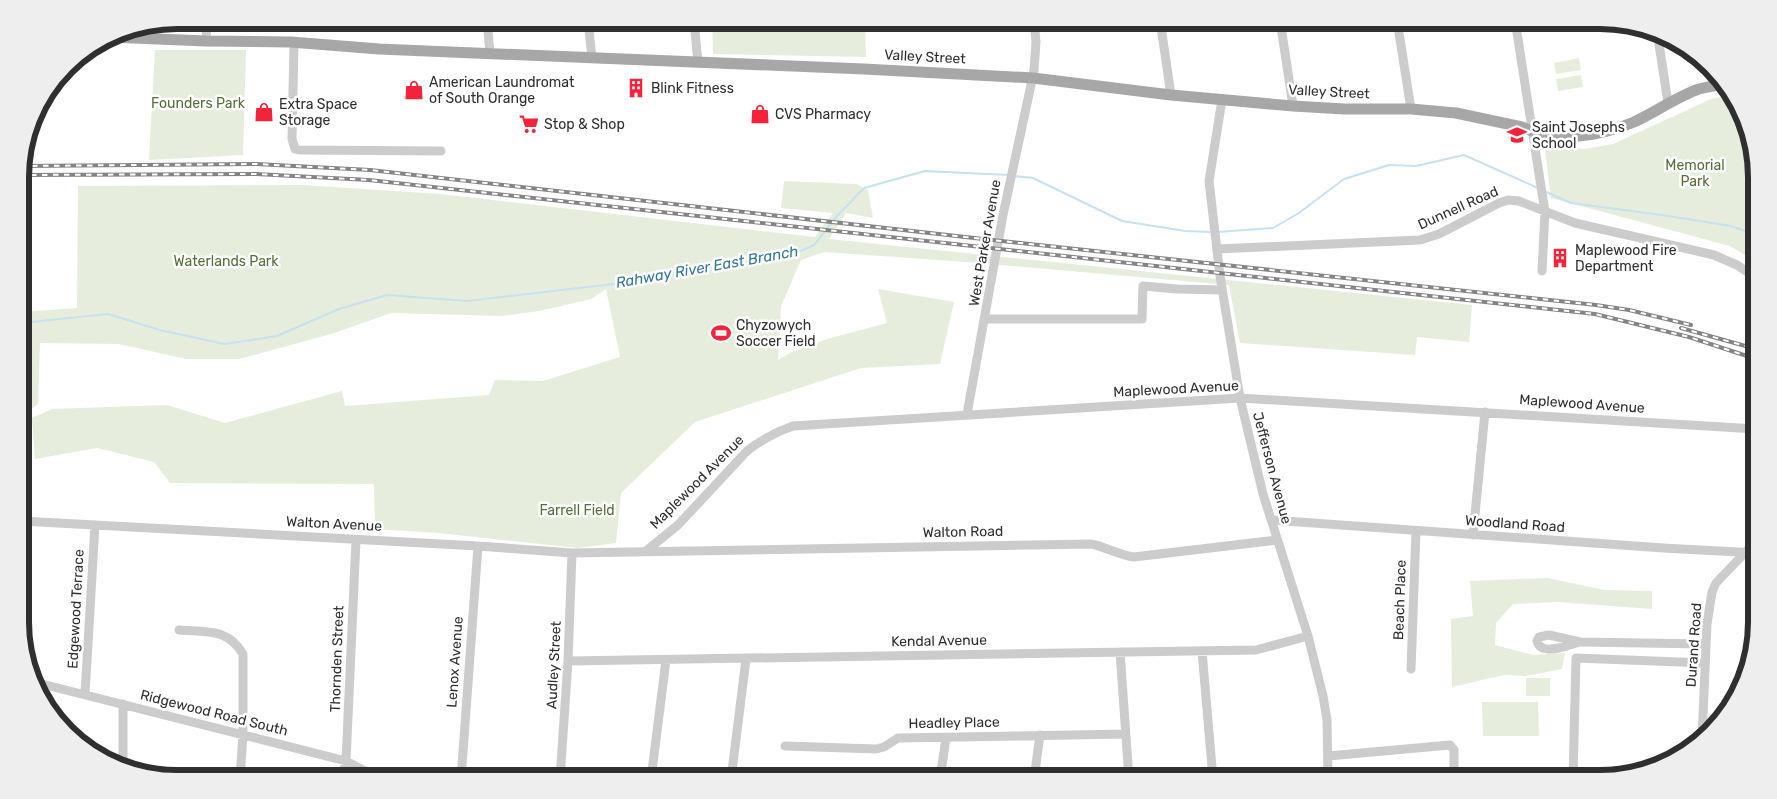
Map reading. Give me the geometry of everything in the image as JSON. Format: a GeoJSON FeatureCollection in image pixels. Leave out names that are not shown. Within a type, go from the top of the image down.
{"type":"FeatureCollection","features":[{"type":"Feature","properties":{"kind":"main road","name":"Valley Street"},"geometry":{"type":"LineString","coordinates":[[136,35],[206,42],[294,43],[379,49],[864,69],[1033,78],[1222,100],[1293,106],[1346,109],[1410,109],[1456,113],[1522,127],[1532,132],[1570,136],[1606,132],[1635,121],[1668,103],[1698,90],[1717,86]]}},
{"type":"Feature","properties":{"kind":"street"},"geometry":{"type":"LineString","coordinates":[[206,42],[207,29]]}},
{"type":"Feature","properties":{"kind":"street"},"geometry":{"type":"LineString","coordinates":[[488,29],[490,53]]}},
{"type":"Feature","properties":{"kind":"street"},"geometry":{"type":"LineString","coordinates":[[589,29],[592,58]]}},
{"type":"Feature","properties":{"kind":"street"},"geometry":{"type":"LineString","coordinates":[[695,29],[698,63]]}},
{"type":"Feature","properties":{"kind":"street","name":"West Parker Avenue"},"geometry":{"type":"LineString","coordinates":[[967,414],[993,266],[1033,78],[1036,59],[1034,29]]}},
{"type":"Feature","properties":{"kind":"street"},"geometry":{"type":"LineString","coordinates":[[1161,29],[1171,94]]}},
{"type":"Feature","properties":{"kind":"street"},"geometry":{"type":"LineString","coordinates":[[1281,29],[1293,106]]}},
{"type":"Feature","properties":{"kind":"street"},"geometry":{"type":"LineString","coordinates":[[1398,29],[1410,109]]}},
{"type":"Feature","properties":{"kind":"street"},"geometry":{"type":"LineString","coordinates":[[1516,29],[1545,212],[1542,272]]}},
{"type":"Feature","properties":{"kind":"street"},"geometry":{"type":"LineString","coordinates":[[1658,41],[1668,103]]}},
{"type":"Feature","properties":{"kind":"street"},"geometry":{"type":"LineString","coordinates":[[294,43],[292,139],[295,149],[441,151]]}},
{"type":"Feature","properties":{"kind":"street","name":"Jefferson Avenue"},"geometry":{"type":"LineString","coordinates":[[1222,100],[1209,181],[1222,290],[1240,398],[1263,494],[1308,636],[1324,704],[1327,720],[1328,770]]}},
{"type":"Feature","properties":{"kind":"street","name":"Dunnell Road"},"geometry":{"type":"LineString","coordinates":[[1217,249],[1420,240],[1439,234],[1508,200],[1519,202],[1575,223],[1714,255],[1737,265],[1748,273]]}},
{"type":"Feature","properties":{"kind":"street"},"geometry":{"type":"LineString","coordinates":[[985,318],[1142,319],[1143,286],[1222,290]]}},
{"type":"Feature","properties":{"kind":"street","name":"Maplewood Avenue"},"geometry":{"type":"LineString","coordinates":[[645,551],[678,525],[747,450],[775,432],[793,426],[1240,398],[1748,428]]}},
{"type":"Feature","properties":{"kind":"street"},"geometry":{"type":"LineString","coordinates":[[1473,535],[1484,412]]}},
{"type":"Feature","properties":{"kind":"street","name":"Woodland Road"},"geometry":{"type":"LineString","coordinates":[[1271,520],[1748,552]]}},
{"type":"Feature","properties":{"kind":"street","name":"Walton Avenue"},"geometry":{"type":"LineString","coordinates":[[29,521],[478,546],[572,553],[645,551]]}},
{"type":"Feature","properties":{"kind":"street","name":"Edgewood Terrace"},"geometry":{"type":"LineString","coordinates":[[85,694],[95,525]]}},
{"type":"Feature","properties":{"kind":"street","name":"Beach Place"},"geometry":{"type":"LineString","coordinates":[[1411,669],[1416,531]]}},
{"type":"Feature","properties":{"kind":"street","name":"Thornden Street"},"geometry":{"type":"LineString","coordinates":[[344,770],[346,761],[356,540]]}},
{"type":"Feature","properties":{"kind":"street","name":"Walton Road"},"geometry":{"type":"LineString","coordinates":[[645,551],[1091,544],[1103,546],[1124,556],[1134,557],[1277,540]]}},
{"type":"Feature","properties":{"kind":"street","name":"Lenox Avenue"},"geometry":{"type":"LineString","coordinates":[[462,770],[478,546]]}},
{"type":"Feature","properties":{"kind":"street","name":"Durand Road"},"geometry":{"type":"LineString","coordinates":[[1703,728],[1707,624],[1712,592],[1716,583],[1748,549]]}},
{"type":"Feature","properties":{"kind":"street","name":"Audley Street"},"geometry":{"type":"LineString","coordinates":[[561,770],[568,661],[572,553]]}},
{"type":"Feature","properties":{"kind":"street"},"geometry":{"type":"LineString","coordinates":[[180,630],[222,634],[238,645],[244,654],[241,770]]}},
{"type":"Feature","properties":{"kind":"street","name":"Kendal Avenue"},"geometry":{"type":"LineString","coordinates":[[568,661],[1256,650],[1270,648],[1308,636]]}},
{"type":"Feature","properties":{"kind":"street"},"geometry":{"type":"LineString","coordinates":[[1580,642],[1706,644]]}},
{"type":"Feature","properties":{"kind":"street"},"geometry":{"type":"LineString","coordinates":[[1202,651],[1212,770]]}},
{"type":"Feature","properties":{"kind":"street"},"geometry":{"type":"LineString","coordinates":[[1120,652],[1128,770]]}},
{"type":"Feature","properties":{"kind":"street"},"geometry":{"type":"LineString","coordinates":[[1573,770],[1576,658],[1706,663]]}},
{"type":"Feature","properties":{"kind":"street"},"geometry":{"type":"LineString","coordinates":[[732,770],[746,659]]}},
{"type":"Feature","properties":{"kind":"street"},"geometry":{"type":"LineString","coordinates":[[652,770],[666,660]]}},
{"type":"Feature","properties":{"kind":"street","name":"Ridgewood Road South"},"geometry":{"type":"LineString","coordinates":[[42,683],[346,761],[363,770]]}},
{"type":"Feature","properties":{"kind":"street"},"geometry":{"type":"LineString","coordinates":[[123,704],[123,760]]}},
{"type":"Feature","properties":{"kind":"street","name":"Headley Place"},"geometry":{"type":"LineString","coordinates":[[785,746],[876,749],[884,747],[898,738],[1126,734]]}},
{"type":"Feature","properties":{"kind":"street"},"geometry":{"type":"LineString","coordinates":[[1035,770],[1040,735]]}},
{"type":"Feature","properties":{"kind":"street"},"geometry":{"type":"LineString","coordinates":[[941,770],[946,738]]}},
{"type":"Feature","properties":{"kind":"street"},"geometry":{"type":"LineString","coordinates":[[1328,756],[1450,744],[1454,750],[1454,770]]}},
{"type":"Feature","properties":{"kind":"green space"},"geometry":{"type":"Polygon","coordinates":[[[712,29],[865,29],[866,57],[713,54],[712,29]]]}},
{"type":"Feature","properties":{"kind":"green space","name":"Founders Park"},"geometry":{"type":"Polygon","coordinates":[[[155,50],[246,50],[243,155],[149,160],[155,50]]]}},
{"type":"Feature","properties":{"kind":"green space"},"geometry":{"type":"Polygon","coordinates":[[[1579,58],[1581,70],[1556,74],[1554,63],[1579,58]]]}},
{"type":"Feature","properties":{"kind":"green space"},"geometry":{"type":"Polygon","coordinates":[[[1581,75],[1583,87],[1558,91],[1556,79],[1581,75]]]}},
{"type":"Feature","properties":{"kind":"green space","name":"Memorial Park"},"geometry":{"type":"Polygon","coordinates":[[[1724,96],[1737,120],[1743,139],[1748,177],[1748,257],[1730,246],[1551,198],[1544,142],[1584,149],[1613,144],[1711,99],[1724,96]]]}},
{"type":"Feature","properties":{"kind":"green space"},"geometry":{"type":"Polygon","coordinates":[[[784,181],[856,184],[868,190],[873,218],[846,213],[829,239],[1472,305],[1469,342],[1417,337],[1415,355],[1240,343],[1229,285],[966,262],[824,252],[801,260],[781,306],[778,360],[794,351],[827,339],[887,323],[878,289],[954,302],[940,364],[861,368],[695,422],[621,493],[616,543],[578,548],[438,533],[375,529],[374,484],[170,483],[154,462],[97,448],[35,459],[32,418],[52,409],[167,405],[225,423],[342,391],[345,406],[489,395],[495,380],[543,381],[620,357],[606,289],[591,299],[539,311],[502,316],[391,313],[331,334],[239,359],[186,359],[119,344],[40,343],[38,404],[29,411],[29,311],[77,308],[78,186],[302,185],[441,194],[815,237],[833,213],[781,208],[784,181]]]}},
{"type":"Feature","properties":{"kind":"green space"},"geometry":{"type":"Polygon","coordinates":[[[1548,578],[1604,590],[1652,591],[1652,609],[1558,602],[1513,604],[1496,623],[1495,645],[1533,655],[1565,653],[1562,669],[1526,676],[1504,675],[1452,687],[1451,619],[1473,616],[1470,581],[1548,578]]]}},
{"type":"Feature","properties":{"kind":"green space"},"geometry":{"type":"Polygon","coordinates":[[[1526,678],[1550,678],[1550,696],[1526,696],[1526,678]]]}},
{"type":"Feature","properties":{"kind":"green space"},"geometry":{"type":"Polygon","coordinates":[[[1482,702],[1538,702],[1539,736],[1483,736],[1482,702]]]}},
{"type":"Feature","properties":{"kind":"waterway","name":"Rahway River East Branch"},"geometry":{"type":"LineString","coordinates":[[1218,232],[1273,228],[1299,213],[1344,179],[1389,165],[1416,166],[1464,155],[1538,188]]}},
{"type":"Feature","properties":{"kind":"waterway","name":"Rahway River East Branch"},"geometry":{"type":"LineString","coordinates":[[29,322],[108,314],[160,330],[224,344],[277,336],[339,309],[387,295],[467,301],[648,280],[747,259],[789,254],[814,245],[839,214],[864,188],[925,171],[1009,175]]}},
{"type":"Feature","properties":{"kind":"waterway","name":"Rahway River East Branch"},"geometry":{"type":"LineString","coordinates":[[1014,176],[1033,178],[1122,221],[1185,231],[1211,232]]}},
{"type":"Feature","properties":{"kind":"waterway","name":"Rahway River East Branch"},"geometry":{"type":"LineString","coordinates":[[1544,191],[1571,203],[1731,226],[1748,232]]}},
{"type":"Feature","properties":{"kind":"railway"},"geometry":{"type":"LineString","coordinates":[[29,166],[256,164],[370,170],[1596,305],[1629,310],[1691,325]]}},
{"type":"Feature","properties":{"kind":"railway"},"geometry":{"type":"LineString","coordinates":[[29,175],[256,174],[369,180],[1595,314],[1689,337],[1748,356]]}},
{"type":"Feature","properties":{"kind":"railway"},"geometry":{"type":"LineString","coordinates":[[1681,328],[1748,347]]}},
{"type":"Feature","properties":{"kind":"place","name":"Blink Fitness"},"geometry":{"type":"Point","coordinates":[636,88]}},
{"type":"Feature","properties":{"kind":"place","name":"American Laundromat of South Orange"},"geometry":{"type":"Point","coordinates":[414,90]}},
{"type":"Feature","properties":{"kind":"place","name":"Extra Space Storage"},"geometry":{"type":"Point","coordinates":[264,112]}},
{"type":"Feature","properties":{"kind":"place","name":"CVS Pharmacy"},"geometry":{"type":"Point","coordinates":[760,114]}},
{"type":"Feature","properties":{"kind":"place","name":"Stop & Shop"},"geometry":{"type":"Point","coordinates":[529,124]}},
{"type":"Feature","properties":{"kind":"place","name":"Saint Josephs School"},"geometry":{"type":"Point","coordinates":[1517,135]}},
{"type":"Feature","properties":{"kind":"place","name":"Maplewood Fire Department"},"geometry":{"type":"Point","coordinates":[1560,258]}},
{"type":"Feature","properties":{"kind":"place","name":"Chyzowych Soccer Field"},"geometry":{"type":"Point","coordinates":[721,333]}},
{"type":"Feature","properties":{"kind":"park label","name":"Waterlands Park"},"geometry":{"type":"Point","coordinates":[226,261]}},
{"type":"Feature","properties":{"kind":"park label","name":"Farrell Field"},"geometry":{"type":"Point","coordinates":[577,510]}}]}
